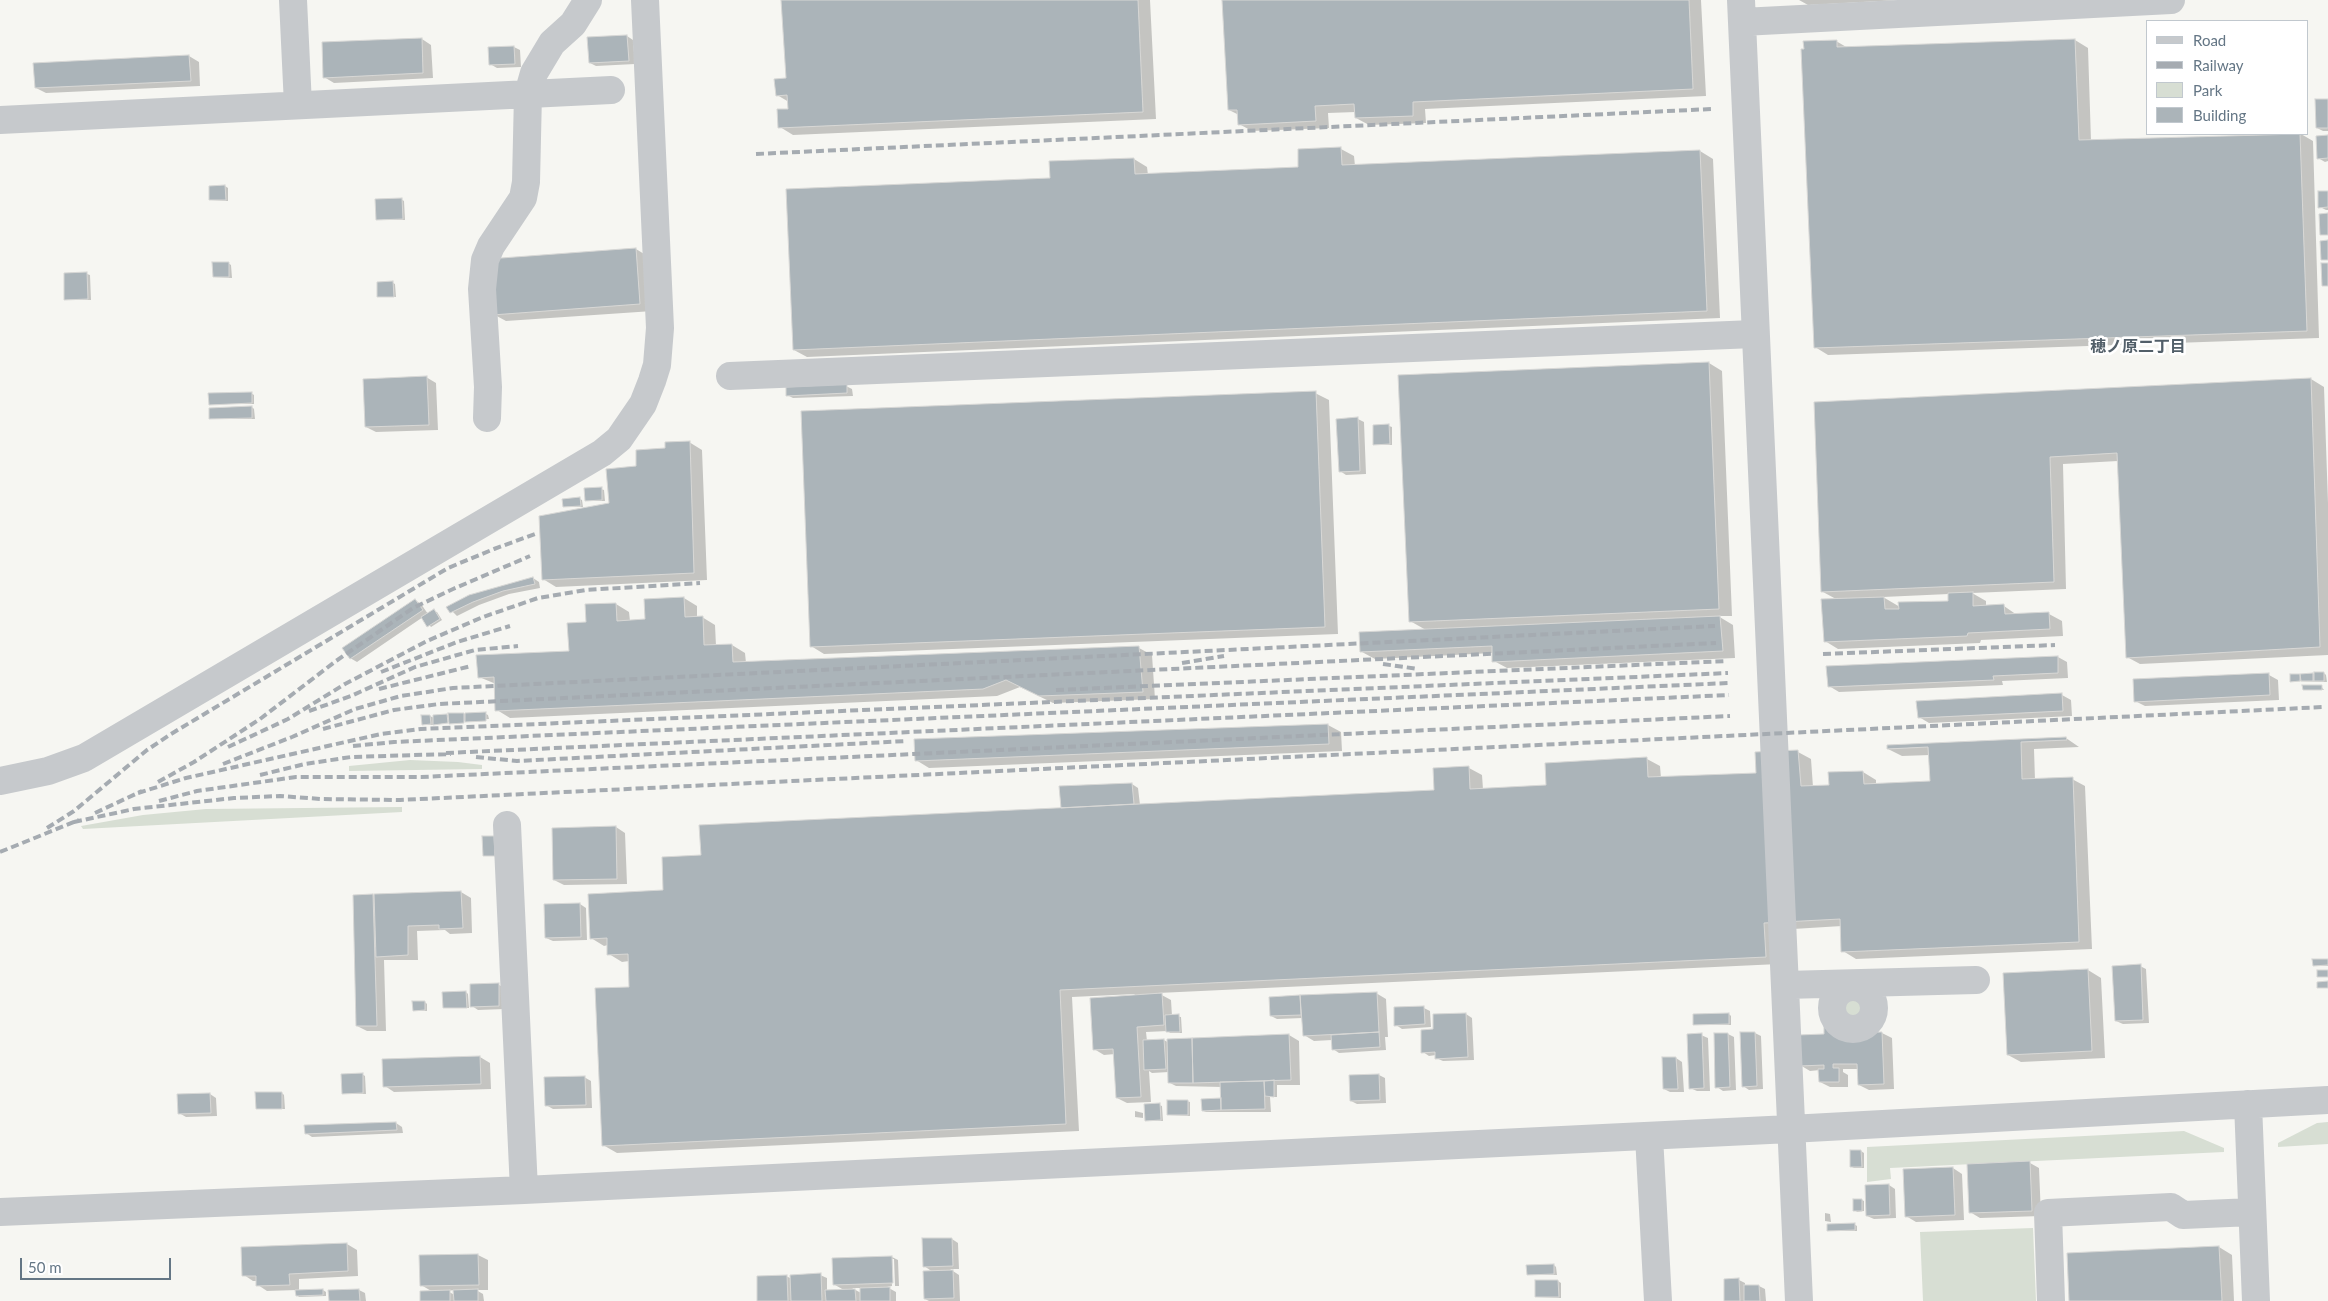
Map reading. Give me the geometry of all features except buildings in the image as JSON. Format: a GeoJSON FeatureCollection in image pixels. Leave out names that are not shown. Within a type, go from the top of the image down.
{"type":"FeatureCollection","features":[{"type":"Feature","properties":{"kind":"street"},"geometry":{"type":"LineString","coordinates":[[294,0],[298,105]]}},
{"type":"Feature","properties":{"kind":"street"},"geometry":{"type":"LineString","coordinates":[[487,418],[488,388],[482,289],[485,260],[491,246],[523,198],[526,182],[528,94],[534,73],[552,43],[574,24],[588,0]]}},
{"type":"Feature","properties":{"kind":"street"},"geometry":{"type":"LineString","coordinates":[[0,781],[48,771],[84,758],[602,453],[619,439],[643,404],[652,381],[657,365],[660,328],[645,0]]}},
{"type":"Feature","properties":{"kind":"street"},"geometry":{"type":"LineString","coordinates":[[1799,1301],[1790,1129],[1777,778],[1754,334],[1741,11],[2171,0]]}},
{"type":"Feature","properties":{"kind":"street"},"geometry":{"type":"LineString","coordinates":[[0,120],[611,90]]}},
{"type":"Feature","properties":{"kind":"street"},"geometry":{"type":"LineString","coordinates":[[730,376],[1754,334]]}},
{"type":"Feature","properties":{"kind":"street"},"geometry":{"type":"LineString","coordinates":[[508,825],[524,1190]]}},
{"type":"Feature","properties":{"kind":"street"},"geometry":{"type":"LineString","coordinates":[[1785,985],[1853,985],[1976,980]]}},
{"type":"Feature","properties":{"kind":"street"},"geometry":{"type":"LineString","coordinates":[[0,1212],[524,1190],[1649,1136],[2328,1100]]}},
{"type":"Feature","properties":{"kind":"street"},"geometry":{"type":"LineString","coordinates":[[2248,1104],[2256,1301]]}},
{"type":"Feature","properties":{"kind":"street"},"geometry":{"type":"LineString","coordinates":[[1649,1136],[1658,1301]]}},
{"type":"Feature","properties":{"kind":"street"},"geometry":{"type":"LineString","coordinates":[[2051,1301],[2048,1214],[2171,1207],[2183,1215],[2252,1212]]}},
{"type":"Feature","properties":{"kind":"green space"},"geometry":{"type":"Polygon","coordinates":[[[410,760],[482,765],[482,769],[349,771],[349,766],[410,760]]]}},
{"type":"Feature","properties":{"kind":"green space"},"geometry":{"type":"Polygon","coordinates":[[[402,807],[402,812],[83,829],[81,826],[143,815],[206,809],[402,807]]]}},
{"type":"Feature","properties":{"kind":"green space"},"geometry":{"type":"Polygon","coordinates":[[[1853,996],[1858,997],[1864,1003],[1864,1013],[1858,1019],[1853,1020],[1848,1019],[1842,1013],[1841,1008],[1842,1003],[1848,997],[1853,996]]]}},
{"type":"Feature","properties":{"kind":"green space"},"geometry":{"type":"Polygon","coordinates":[[[2328,1122],[2328,1144],[2278,1147],[2278,1143],[2317,1123],[2328,1122]]]}},
{"type":"Feature","properties":{"kind":"green space"},"geometry":{"type":"Polygon","coordinates":[[[2184,1131],[2224,1148],[2224,1152],[1890,1168],[1891,1179],[1867,1182],[1867,1147],[2184,1131]]]}},
{"type":"Feature","properties":{"kind":"green space"},"geometry":{"type":"Polygon","coordinates":[[[2033,1228],[2036,1301],[1923,1301],[1920,1232],[2033,1228]]]}},
{"type":"Feature","properties":{"kind":"railway"},"geometry":{"type":"LineString","coordinates":[[756,154],[1712,109]]}},
{"type":"Feature","properties":{"kind":"railway"},"geometry":{"type":"LineString","coordinates":[[47,828],[74,811],[147,750],[171,734],[448,568],[535,534]]}},
{"type":"Feature","properties":{"kind":"railway"},"geometry":{"type":"LineString","coordinates":[[158,782],[194,762],[260,719],[336,661],[413,608],[530,556]]}},
{"type":"Feature","properties":{"kind":"railway"},"geometry":{"type":"LineString","coordinates":[[228,747],[288,719],[345,684],[427,641],[483,617],[538,598],[586,590],[700,583]]}},
{"type":"Feature","properties":{"kind":"railway"},"geometry":{"type":"LineString","coordinates":[[381,672],[457,642],[510,626]]}},
{"type":"Feature","properties":{"kind":"railway"},"geometry":{"type":"LineString","coordinates":[[223,764],[292,737],[355,709],[401,696],[453,688],[1715,626]]}},
{"type":"Feature","properties":{"kind":"railway"},"geometry":{"type":"LineString","coordinates":[[323,729],[394,710],[439,704],[1716,643]]}},
{"type":"Feature","properties":{"kind":"railway"},"geometry":{"type":"LineString","coordinates":[[1823,654],[2055,645]]}},
{"type":"Feature","properties":{"kind":"railway"},"geometry":{"type":"LineString","coordinates":[[309,711],[351,696],[415,667],[475,650],[518,646]]}},
{"type":"Feature","properties":{"kind":"railway"},"geometry":{"type":"LineString","coordinates":[[1182,663],[1224,656]]}},
{"type":"Feature","properties":{"kind":"railway"},"geometry":{"type":"LineString","coordinates":[[1056,690],[1727,661]]}},
{"type":"Feature","properties":{"kind":"railway"},"geometry":{"type":"LineString","coordinates":[[1383,664],[1418,669]]}},
{"type":"Feature","properties":{"kind":"railway"},"geometry":{"type":"LineString","coordinates":[[379,689],[471,666]]}},
{"type":"Feature","properties":{"kind":"railway"},"geometry":{"type":"LineString","coordinates":[[138,793],[186,778],[381,734],[421,729],[1728,673]]}},
{"type":"Feature","properties":{"kind":"railway"},"geometry":{"type":"LineString","coordinates":[[353,746],[394,742],[1729,683]]}},
{"type":"Feature","properties":{"kind":"railway"},"geometry":{"type":"LineString","coordinates":[[446,753],[1729,695]]}},
{"type":"Feature","properties":{"kind":"railway"},"geometry":{"type":"LineString","coordinates":[[74,822],[134,809],[234,798],[280,796],[321,799],[400,800],[2324,707]]}},
{"type":"Feature","properties":{"kind":"railway"},"geometry":{"type":"LineString","coordinates":[[159,801],[197,791],[296,777],[421,777],[1730,716]]}},
{"type":"Feature","properties":{"kind":"railway"},"geometry":{"type":"LineString","coordinates":[[476,757],[517,761],[907,741]]}},
{"type":"Feature","properties":{"kind":"railway"},"geometry":{"type":"LineString","coordinates":[[260,775],[305,764],[351,757],[451,754]]}},
{"type":"Feature","properties":{"kind":"railway"},"geometry":{"type":"LineString","coordinates":[[95,813],[142,791]]}},
{"type":"Feature","properties":{"kind":"railway"},"geometry":{"type":"LineString","coordinates":[[0,852],[79,820]]}},
{"type":"Feature","properties":{"kind":"district","name":"穂ノ原二丁目"},"geometry":{"type":"Point","coordinates":[2138,347]}}]}
